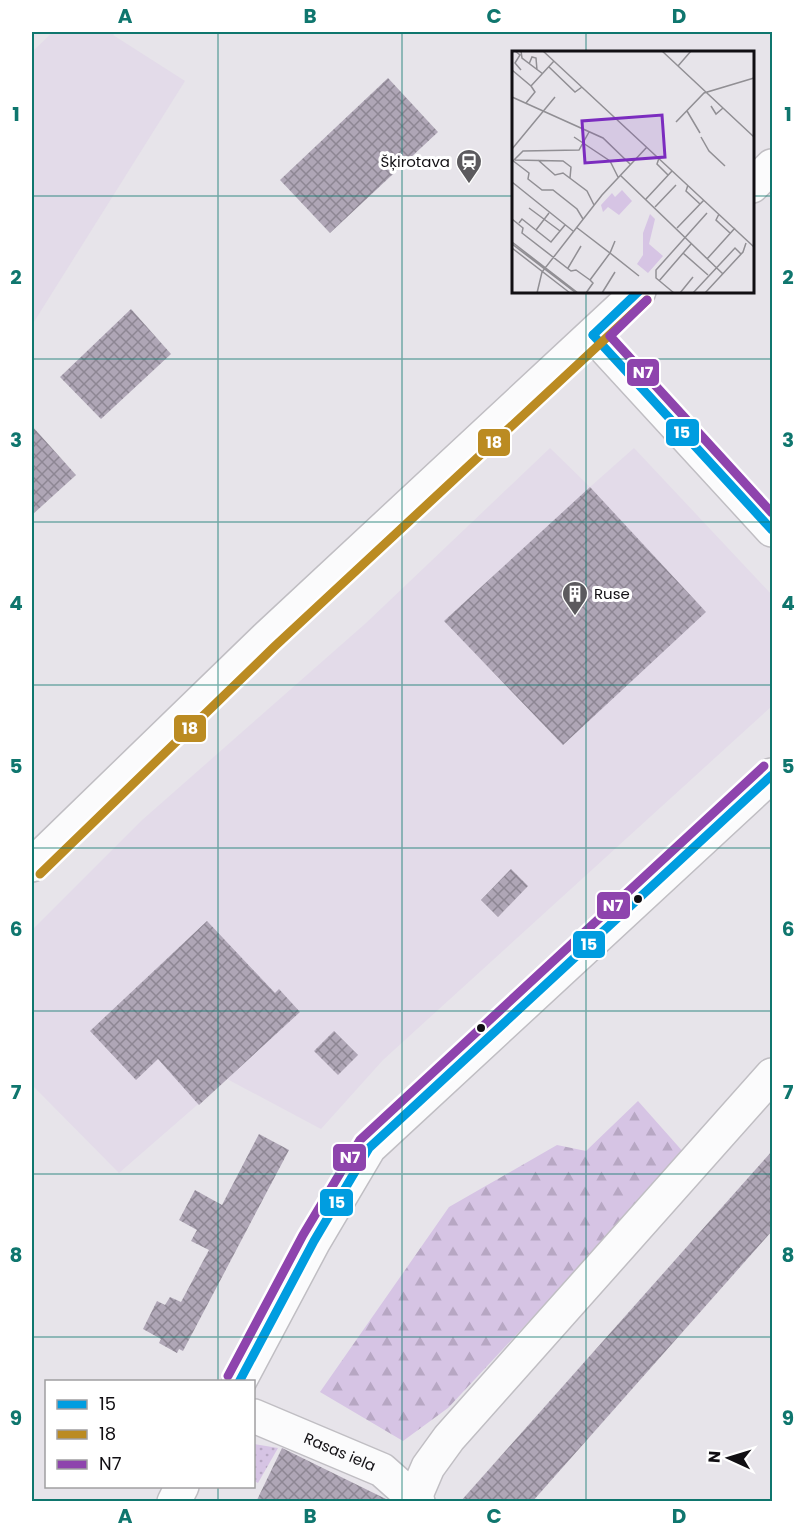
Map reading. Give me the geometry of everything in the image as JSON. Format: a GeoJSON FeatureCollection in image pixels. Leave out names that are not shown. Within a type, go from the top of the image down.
{"type":"FeatureCollection","features":[{"type":"Feature","properties":{"kind":"street"},"geometry":{"type":"LineString","coordinates":[[753,185],[772,166]]}},
{"type":"Feature","properties":{"kind":"street"},"geometry":{"type":"LineString","coordinates":[[32,865],[266,638],[638,292]]}},
{"type":"Feature","properties":{"kind":"street"},"geometry":{"type":"LineString","coordinates":[[593,335],[772,530]]}},
{"type":"Feature","properties":{"kind":"street"},"geometry":{"type":"LineString","coordinates":[[240,1380],[314,1241],[369,1148],[772,775]]}},
{"type":"Feature","properties":{"kind":"street"},"geometry":{"type":"LineString","coordinates":[[415,1500],[428,1467],[449,1438],[772,1075]]}},
{"type":"Feature","properties":{"kind":"street","name":"Rasas iela"},"geometry":{"type":"LineString","coordinates":[[255,1416],[382,1470],[415,1500]]}},
{"type":"Feature","properties":{"kind":"street"},"geometry":{"type":"LineString","coordinates":[[174,1502],[181,1488]]}},
{"type":"Feature","properties":{"kind":"shaded area"},"geometry":{"type":"Polygon","coordinates":[[[53,32],[116,32],[113,35],[185,81],[32,325],[32,52],[53,32]]]}},
{"type":"Feature","properties":{"kind":"shaded area"},"geometry":{"type":"Polygon","coordinates":[[[550,448],[590,487],[634,448],[772,595],[772,706],[383,1060],[321,1129],[227,1079],[119,1173],[32,1085],[32,930],[141,821],[366,623],[550,448]]]}},
{"type":"Feature","properties":{"kind":"green space"},"geometry":{"type":"Polygon","coordinates":[[[638,1101],[685,1154],[448,1408],[403,1441],[320,1392],[449,1207],[557,1145],[586,1151],[638,1101]]]}},
{"type":"Feature","properties":{"kind":"green space"},"geometry":{"type":"Polygon","coordinates":[[[255,1444],[278,1448],[258,1483],[255,1482],[255,1444]]]}},
{"type":"Feature","properties":{"kind":"building","name":"Šķirotava"},"geometry":{"type":"Polygon","coordinates":[[[388,78],[438,132],[330,233],[280,180],[388,78]]]}},
{"type":"Feature","properties":{"kind":"building"},"geometry":{"type":"Polygon","coordinates":[[[131,309],[171,354],[101,419],[60,377],[131,309]]]}},
{"type":"Feature","properties":{"kind":"building"},"geometry":{"type":"Polygon","coordinates":[[[32,426],[76,475],[32,515],[32,426]]]}},
{"type":"Feature","properties":{"kind":"building","name":"Ruse"},"geometry":{"type":"Polygon","coordinates":[[[590,487],[706,612],[563,745],[444,621],[590,487]]]}},
{"type":"Feature","properties":{"kind":"building"},"geometry":{"type":"Polygon","coordinates":[[[511,869],[528,886],[498,917],[481,900],[511,869]]]}},
{"type":"Feature","properties":{"kind":"building"},"geometry":{"type":"Polygon","coordinates":[[[207,921],[275,993],[279,989],[300,1012],[199,1105],[158,1059],[136,1080],[90,1031],[207,921]]]}},
{"type":"Feature","properties":{"kind":"building"},"geometry":{"type":"Polygon","coordinates":[[[334,1031],[358,1055],[338,1075],[314,1051],[334,1031]]]}},
{"type":"Feature","properties":{"kind":"building"},"geometry":{"type":"Polygon","coordinates":[[[259,1134],[289,1150],[183,1351],[179,1349],[177,1353],[159,1343],[161,1339],[143,1329],[157,1301],[165,1305],[170,1297],[181,1302],[209,1250],[191,1241],[197,1230],[179,1220],[195,1190],[222,1205],[259,1134]]]}},
{"type":"Feature","properties":{"kind":"building"},"geometry":{"type":"Polygon","coordinates":[[[772,1151],[772,1231],[532,1502],[460,1502],[772,1151]]]}},
{"type":"Feature","properties":{"kind":"building"},"geometry":{"type":"Polygon","coordinates":[[[282,1448],[388,1500],[389,1502],[256,1502],[282,1448]]]}},
{"type":"Feature","properties":{"kind":"transit line","name":"15"},"geometry":{"type":"LineString","coordinates":[[593,335],[638,292]]}},
{"type":"Feature","properties":{"kind":"transit line","name":"18"},"geometry":{"type":"LineString","coordinates":[[40,874],[274,647],[647,300]]}},
{"type":"Feature","properties":{"kind":"transit line","name":"N7"},"geometry":{"type":"LineString","coordinates":[[647,300],[610,336],[772,513]]}},
{"type":"Feature","properties":{"kind":"transit line","name":"15"},"geometry":{"type":"LineString","coordinates":[[593,335],[772,530]]}},
{"type":"Feature","properties":{"kind":"transit line","name":"N7"},"geometry":{"type":"LineString","coordinates":[[228,1376],[303,1235],[360,1140],[764,766]]}},
{"type":"Feature","properties":{"kind":"transit line","name":"15"},"geometry":{"type":"LineString","coordinates":[[240,1380],[314,1241],[369,1148],[772,775]]}},
{"type":"Feature","properties":{"kind":"place","name":"Šķirotava"},"geometry":{"type":"Point","coordinates":[469,185]}},
{"type":"Feature","properties":{"kind":"place","name":"Ruse"},"geometry":{"type":"Point","coordinates":[575,617]}}]}
